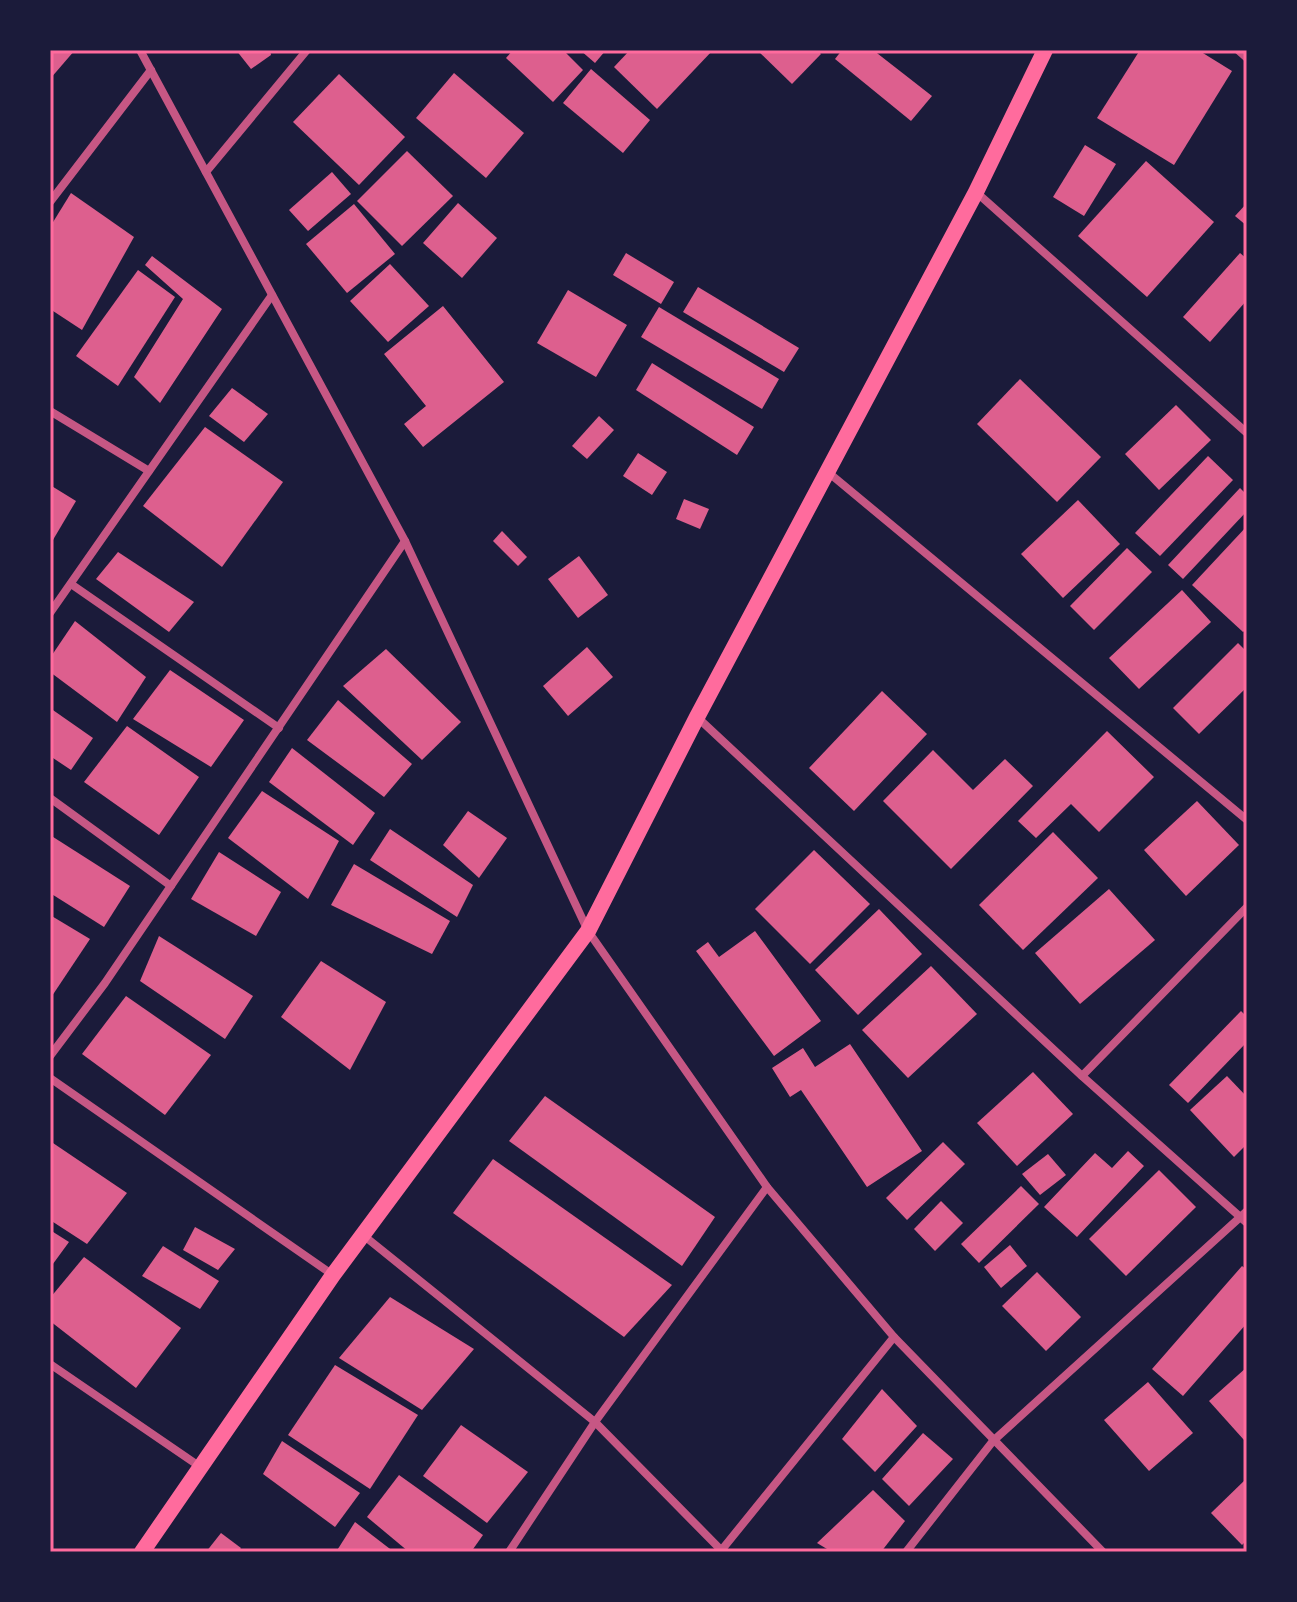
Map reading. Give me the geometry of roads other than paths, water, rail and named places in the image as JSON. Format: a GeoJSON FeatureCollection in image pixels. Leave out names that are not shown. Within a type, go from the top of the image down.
{"type":"FeatureCollection","features":[{"type":"Feature","properties":{"kind":"main road"},"geometry":{"type":"LineString","coordinates":[[142,1552],[333,1275],[588,931],[697,717],[976,192],[1045,50]]}},
{"type":"Feature","properties":{"kind":"street"},"geometry":{"type":"LineString","coordinates":[[140,50],[405,541],[588,931],[767,1187],[894,1337],[1103,1552]]}},
{"type":"Feature","properties":{"kind":"street"},"geometry":{"type":"LineString","coordinates":[[206,172],[307,50]]}},
{"type":"Feature","properties":{"kind":"street"},"geometry":{"type":"LineString","coordinates":[[1238,50],[1247,58]]}},
{"type":"Feature","properties":{"kind":"street"},"geometry":{"type":"LineString","coordinates":[[50,202],[151,70]]}},
{"type":"Feature","properties":{"kind":"street"},"geometry":{"type":"LineString","coordinates":[[976,192],[1247,433]]}},
{"type":"Feature","properties":{"kind":"street"},"geometry":{"type":"LineString","coordinates":[[50,613],[272,295]]}},
{"type":"Feature","properties":{"kind":"street"},"geometry":{"type":"LineString","coordinates":[[50,411],[149,471]]}},
{"type":"Feature","properties":{"kind":"street"},"geometry":{"type":"LineString","coordinates":[[829,473],[1247,820]]}},
{"type":"Feature","properties":{"kind":"street"},"geometry":{"type":"LineString","coordinates":[[50,1056],[105,983],[405,541]]}},
{"type":"Feature","properties":{"kind":"street"},"geometry":{"type":"LineString","coordinates":[[71,584],[279,728]]}},
{"type":"Feature","properties":{"kind":"street"},"geometry":{"type":"LineString","coordinates":[[697,717],[1082,1076],[1245,1218],[993,1441],[906,1552]]}},
{"type":"Feature","properties":{"kind":"street"},"geometry":{"type":"LineString","coordinates":[[50,798],[171,886]]}},
{"type":"Feature","properties":{"kind":"street"},"geometry":{"type":"LineString","coordinates":[[1082,1076],[1247,907]]}},
{"type":"Feature","properties":{"kind":"street"},"geometry":{"type":"LineString","coordinates":[[50,1078],[333,1275]]}},
{"type":"Feature","properties":{"kind":"street"},"geometry":{"type":"LineString","coordinates":[[509,1552],[595,1422],[767,1187]]}},
{"type":"Feature","properties":{"kind":"street"},"geometry":{"type":"LineString","coordinates":[[363,1235],[595,1422],[721,1551],[894,1337]]}},
{"type":"Feature","properties":{"kind":"street"},"geometry":{"type":"LineString","coordinates":[[50,1364],[199,1466]]}}]}
